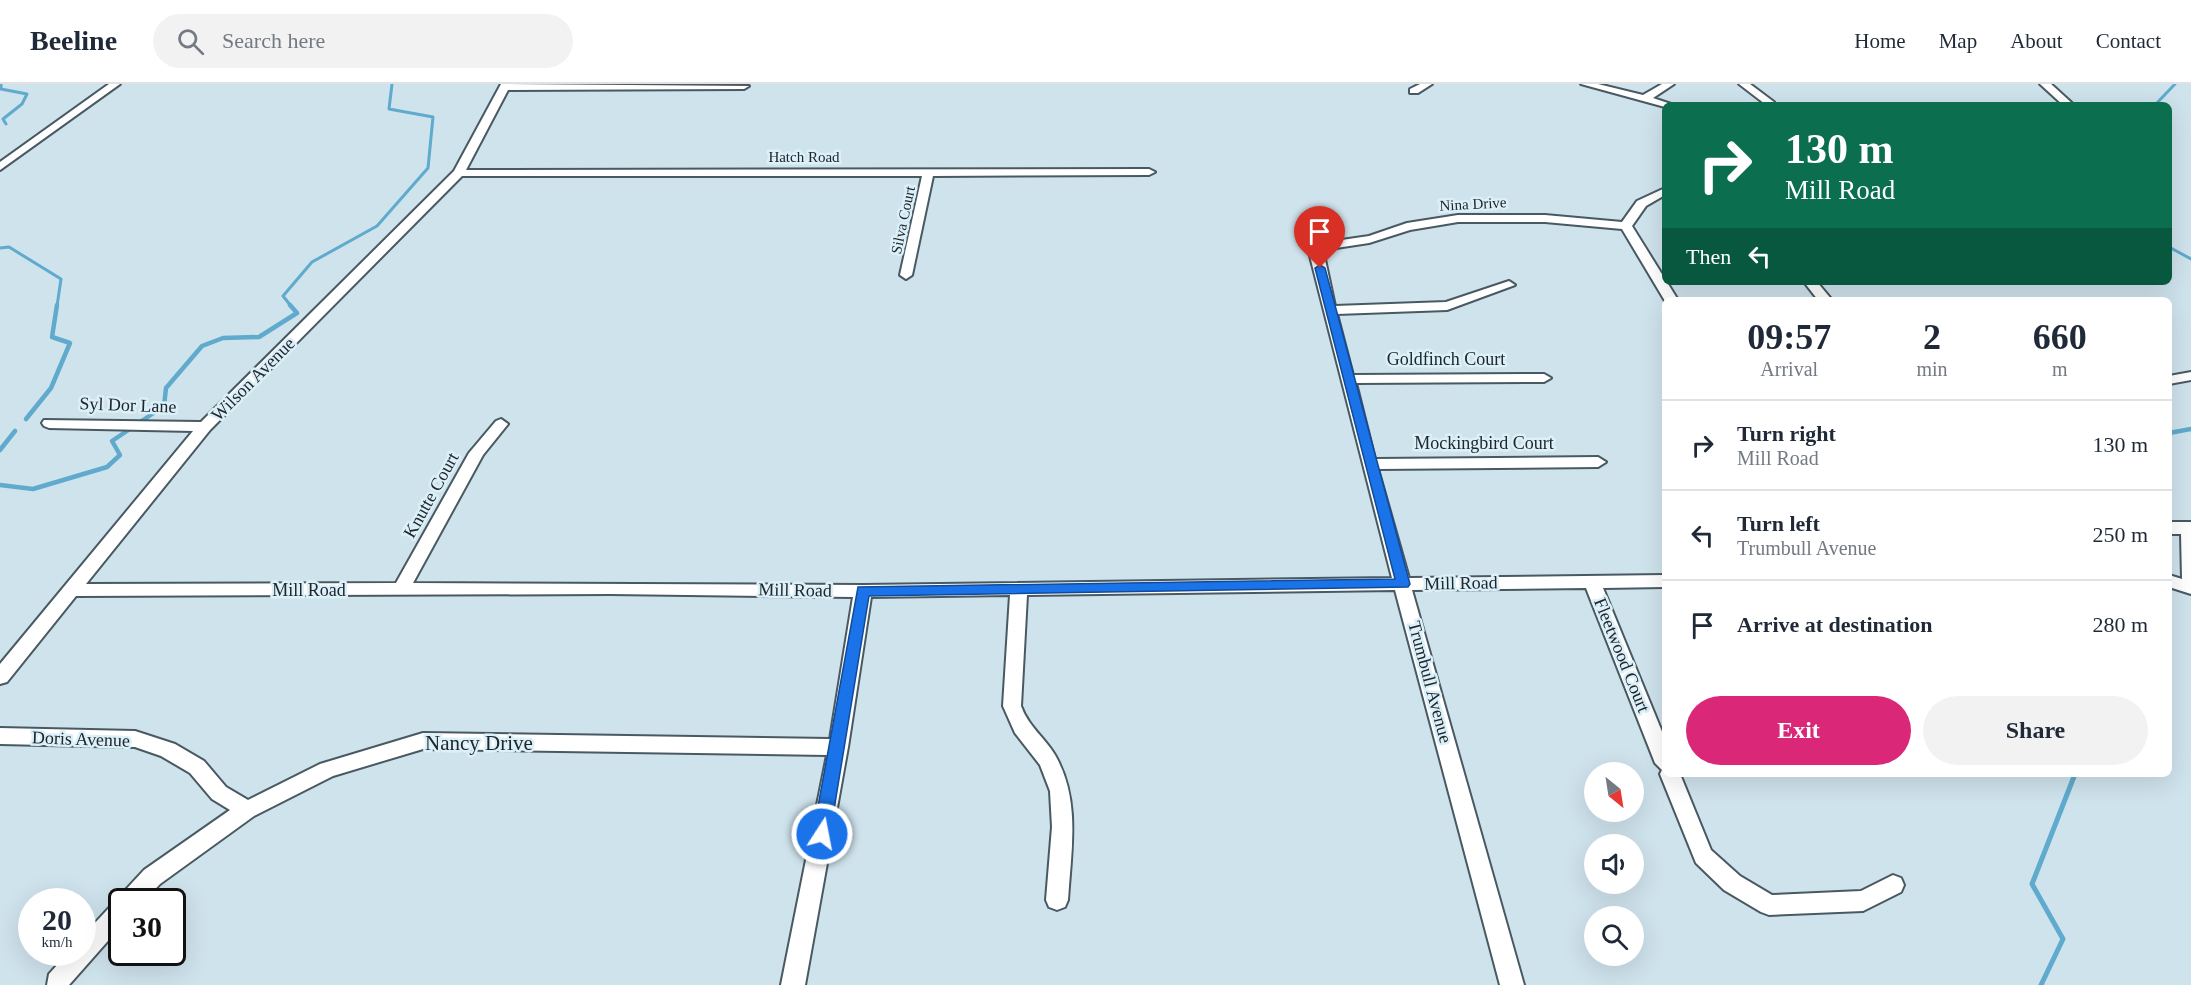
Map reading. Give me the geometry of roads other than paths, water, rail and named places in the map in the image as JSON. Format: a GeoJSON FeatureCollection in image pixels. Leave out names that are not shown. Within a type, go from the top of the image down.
{"type":"FeatureCollection","features":[{"type":"Feature","properties":{"kind":"street"},"geometry":{"type":"LineString","coordinates":[[0,167],[115,84]]}},
{"type":"Feature","properties":{"kind":"street"},"geometry":{"type":"LineString","coordinates":[[1414,92],[1427,84]]}},
{"type":"Feature","properties":{"kind":"street"},"geometry":{"type":"LineString","coordinates":[[1586,84],[1662,103]]}},
{"type":"Feature","properties":{"kind":"street"},"geometry":{"type":"LineString","coordinates":[[1644,99],[1669,84]]}},
{"type":"Feature","properties":{"kind":"street"},"geometry":{"type":"LineString","coordinates":[[1744,84],[1769,102]]}},
{"type":"Feature","properties":{"kind":"street"},"geometry":{"type":"LineString","coordinates":[[2052,85],[2066,102]]}},
{"type":"Feature","properties":{"kind":"street"},"geometry":{"type":"LineString","coordinates":[[505,86],[744,86]]}},
{"type":"Feature","properties":{"kind":"street","name":"Wilson Avenue"},"geometry":{"type":"LineString","coordinates":[[0,677],[205,427],[459,173],[505,86]]}},
{"type":"Feature","properties":{"kind":"street","name":"Silva Court"},"geometry":{"type":"LineString","coordinates":[[906,275],[928,172]]}},
{"type":"Feature","properties":{"kind":"street","name":"Hatch Road"},"geometry":{"type":"LineString","coordinates":[[459,173],[1149,172]]}},
{"type":"Feature","properties":{"kind":"street"},"geometry":{"type":"LineString","coordinates":[[1662,192],[1643,202],[1631,213],[1626,226],[1669,297]]}},
{"type":"Feature","properties":{"kind":"street","name":"Nina Drive"},"geometry":{"type":"LineString","coordinates":[[1325,244],[1360,242],[1407,227],[1447,220],[1585,220],[1626,226]]}},
{"type":"Feature","properties":{"kind":"street","name":"Trumbull Avenue"},"geometry":{"type":"LineString","coordinates":[[1325,244],[1318,247],[1316,252],[1369,464],[1512,985]]}},
{"type":"Feature","properties":{"kind":"street"},"geometry":{"type":"LineString","coordinates":[[1331,310],[1447,306],[1509,285]]}},
{"type":"Feature","properties":{"kind":"street"},"geometry":{"type":"LineString","coordinates":[[1812,285],[1822,297]]}},
{"type":"Feature","properties":{"kind":"street"},"geometry":{"type":"LineString","coordinates":[[2172,379],[2191,376]]}},
{"type":"Feature","properties":{"kind":"street","name":"Goldfinch Court"},"geometry":{"type":"LineString","coordinates":[[1348,380],[1544,378]]}},
{"type":"Feature","properties":{"kind":"street","name":"Syl Dor Lane"},"geometry":{"type":"LineString","coordinates":[[49,423],[205,427]]}},
{"type":"Feature","properties":{"kind":"street","name":"Knutte Court"},"geometry":{"type":"LineString","coordinates":[[401,589],[477,453],[501,424]]}},
{"type":"Feature","properties":{"kind":"street","name":"Mockingbird Court"},"geometry":{"type":"LineString","coordinates":[[1369,464],[1598,462]]}},
{"type":"Feature","properties":{"kind":"street"},"geometry":{"type":"LineString","coordinates":[[2172,528],[2191,528],[2188,539],[2191,580]]}},
{"type":"Feature","properties":{"kind":"street","name":"Fleetwood Court"},"geometry":{"type":"LineString","coordinates":[[1592,581],[1657,721],[1662,747]]}},
{"type":"Feature","properties":{"kind":"street","name":"Mill Road"},"geometry":{"type":"LineString","coordinates":[[70,590],[610,588],[863,591],[1662,581]]}},
{"type":"Feature","properties":{"kind":"street"},"geometry":{"type":"LineString","coordinates":[[2172,581],[2191,588]]}},
{"type":"Feature","properties":{"kind":"street"},"geometry":{"type":"LineString","coordinates":[[1019,588],[1012,706],[1016,722],[1047,759],[1062,799],[1057,900]]}},
{"type":"Feature","properties":{"kind":"street"},"geometry":{"type":"LineString","coordinates":[[793,985],[838,747],[863,591]]}},
{"type":"Feature","properties":{"kind":"street","name":"Doris Avenue"},"geometry":{"type":"LineString","coordinates":[[0,736],[135,740],[168,750],[197,767],[219,793],[247,810]]}},
{"type":"Feature","properties":{"kind":"street","name":"Nancy Drive"},"geometry":{"type":"LineString","coordinates":[[142,888],[152,877],[247,810],[327,770],[423,741],[838,747]]}},
{"type":"Feature","properties":{"kind":"street"},"geometry":{"type":"LineString","coordinates":[[1671,777],[1703,856],[1732,884],[1769,905],[1863,901],[1893,885]]}},
{"type":"Feature","properties":{"kind":"street"},"geometry":{"type":"LineString","coordinates":[[57,982],[108,925]]}},
{"type":"Feature","properties":{"kind":"waterway"},"geometry":{"type":"LineString","coordinates":[[1,84],[1,89],[27,94],[22,104],[3,119],[6,124]]}},
{"type":"Feature","properties":{"kind":"waterway"},"geometry":{"type":"LineString","coordinates":[[291,306],[283,296],[312,262],[377,226],[428,168],[433,117],[389,109],[392,84]]}},
{"type":"Feature","properties":{"kind":"waterway"},"geometry":{"type":"LineString","coordinates":[[2158,102],[2175,84]]}},
{"type":"Feature","properties":{"kind":"waterway"},"geometry":{"type":"LineString","coordinates":[[0,248],[9,247],[61,279],[57,306]]}},
{"type":"Feature","properties":{"kind":"waterway"},"geometry":{"type":"LineString","coordinates":[[2172,249],[2191,259]]}},
{"type":"Feature","properties":{"kind":"waterway"},"geometry":{"type":"LineString","coordinates":[[26,419],[51,388],[70,343],[52,337],[57,305]]}},
{"type":"Feature","properties":{"kind":"waterway"},"geometry":{"type":"LineString","coordinates":[[0,485],[33,489],[107,467],[120,455],[112,441],[164,406],[166,388],[202,346],[223,338],[259,337],[297,313],[290,305]]}},
{"type":"Feature","properties":{"kind":"waterway"},"geometry":{"type":"LineString","coordinates":[[2172,432],[2191,429]]}},
{"type":"Feature","properties":{"kind":"waterway"},"geometry":{"type":"LineString","coordinates":[[0,450],[15,431]]}},
{"type":"Feature","properties":{"kind":"waterway"},"geometry":{"type":"LineString","coordinates":[[2041,985],[2063,939],[2032,884],[2074,777]]}}]}
